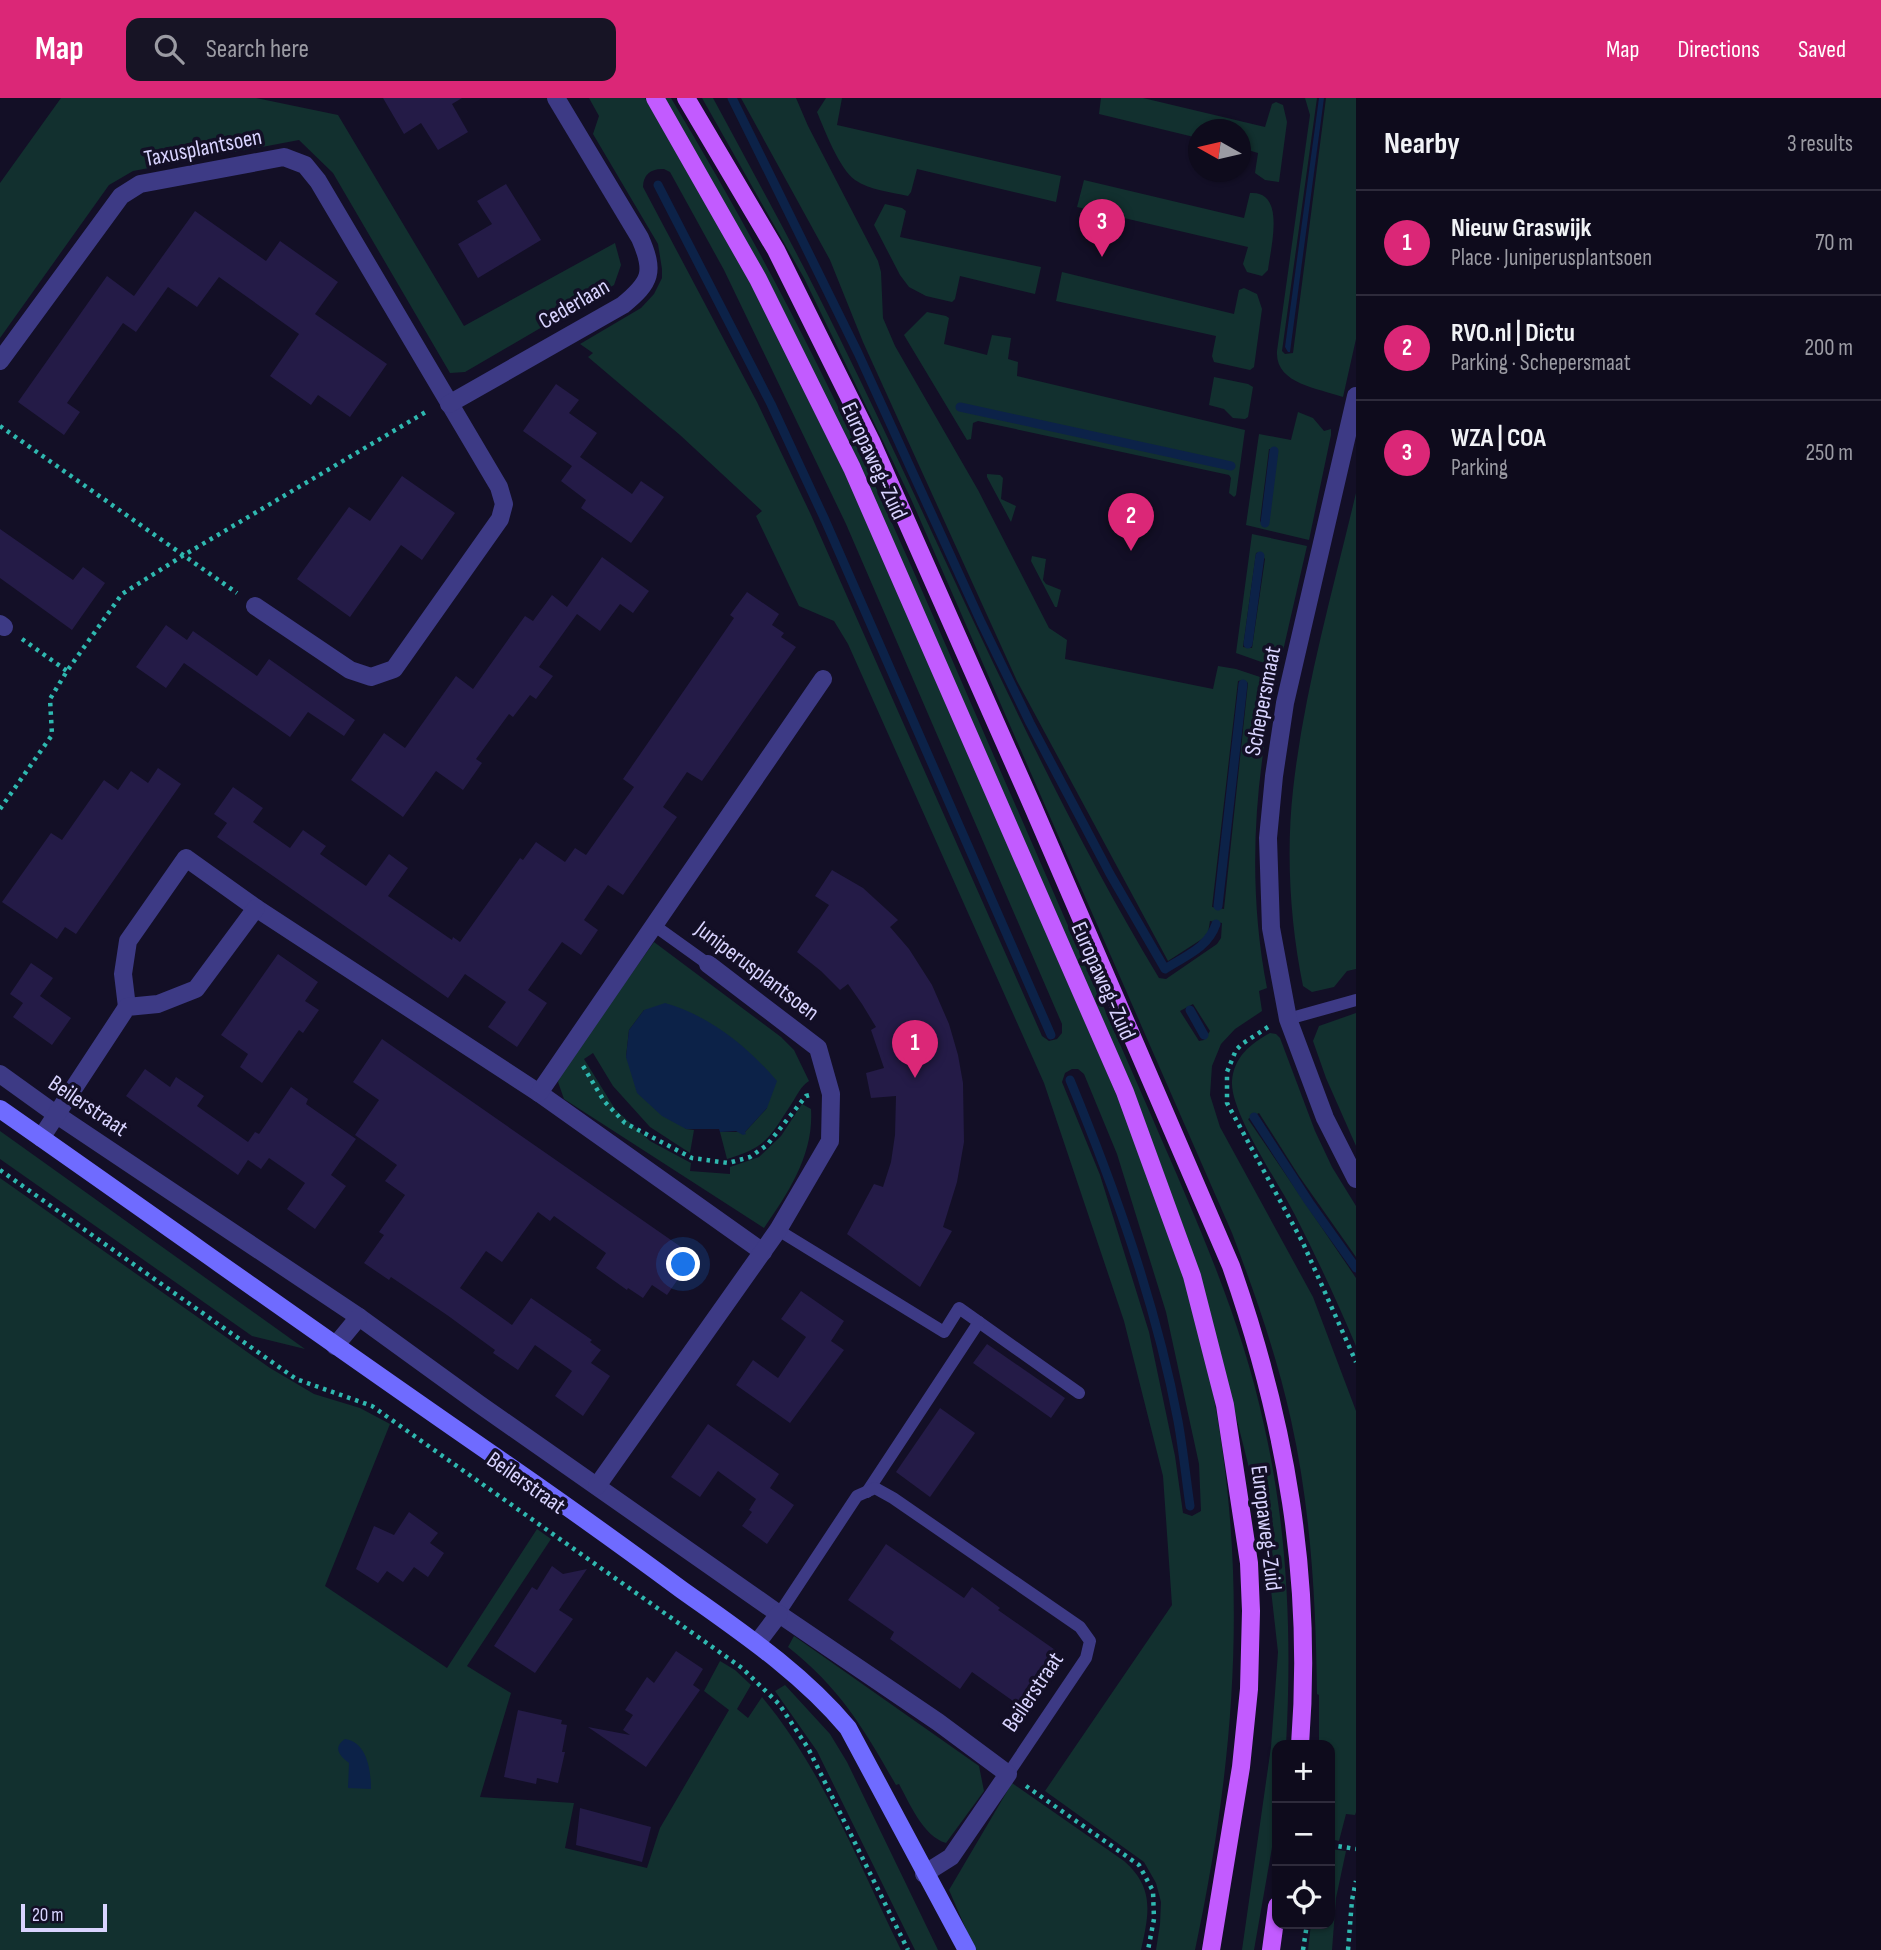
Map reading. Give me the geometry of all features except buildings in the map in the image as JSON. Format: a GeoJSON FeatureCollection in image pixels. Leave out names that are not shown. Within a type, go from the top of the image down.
{"type":"FeatureCollection","features":[{"type":"Feature","properties":{"kind":"main road","name":"Europaweg-Zuid"},"geometry":{"type":"LineString","coordinates":[[655,98],[764,290],[852,468],[1125,1092],[1171,1212],[1192,1276],[1225,1405],[1249,1563],[1251,1611],[1249,1689],[1241,1767],[1211,1950]]}},
{"type":"Feature","properties":{"kind":"main road","name":"Europaweg-Zuid"},"geometry":{"type":"LineString","coordinates":[[686,98],[775,250],[871,442],[1033,807],[1231,1266],[1272,1397],[1290,1487],[1300,1570],[1304,1658],[1300,1740]]}},
{"type":"Feature","properties":{"kind":"main road"},"geometry":{"type":"LineString","coordinates":[[1271,1950],[1274,1929]]}},
{"type":"Feature","properties":{"kind":"street","name":"Cederlaan"},"geometry":{"type":"LineString","coordinates":[[449,404],[623,305],[638,293],[650,274],[648,257],[640,238],[556,98]]}},
{"type":"Feature","properties":{"kind":"street","name":"Taxusplantsoen"},"geometry":{"type":"LineString","coordinates":[[0,361],[121,196],[140,184],[284,157],[305,165],[318,181],[499,487],[504,504],[500,519],[394,669],[371,677],[350,670],[255,606]]}},
{"type":"Feature","properties":{"kind":"street","name":"Schepersmaat"},"geometry":{"type":"LineString","coordinates":[[1356,396],[1285,703],[1268,838],[1271,928],[1287,1020],[1325,1118],[1356,1179]]}},
{"type":"Feature","properties":{"kind":"street"},"geometry":{"type":"LineString","coordinates":[[539,1093],[823,679]]}},
{"type":"Feature","properties":{"kind":"street"},"geometry":{"type":"LineString","coordinates":[[41,1138],[127,1007],[123,974],[128,941],[186,858],[256,908],[539,1093],[763,1252]]}},
{"type":"Feature","properties":{"kind":"street"},"geometry":{"type":"LineString","coordinates":[[127,1007],[158,1004],[196,989],[256,908]]}},
{"type":"Feature","properties":{"kind":"street","name":"Juniperusplantsoen"},"geometry":{"type":"LineString","coordinates":[[597,1486],[778,1230],[830,1141],[831,1094],[818,1048],[708,964]]}},
{"type":"Feature","properties":{"kind":"street","name":"Beilerstraat"},"geometry":{"type":"LineString","coordinates":[[0,1074],[359,1317],[779,1614],[938,1722],[1008,1774],[951,1857],[925,1874]]}},
{"type":"Feature","properties":{"kind":"street","name":"Beilerstraat"},"geometry":{"type":"LineString","coordinates":[[0,1109],[550,1494],[757,1643],[809,1686],[848,1728],[966,1950]]}},
{"type":"Feature","properties":{"kind":"street"},"geometry":{"type":"LineString","coordinates":[[335,1346],[359,1317]]}},
{"type":"Feature","properties":{"kind":"street"},"geometry":{"type":"LineString","coordinates":[[757,1643],[779,1614]]}},
{"type":"Feature","properties":{"kind":"lane","name":"Juniperusplantsoen"},"geometry":{"type":"LineString","coordinates":[[655,926],[708,964]]}},
{"type":"Feature","properties":{"kind":"lane"},"geometry":{"type":"LineString","coordinates":[[1287,1020],[1356,1000]]}},
{"type":"Feature","properties":{"kind":"lane"},"geometry":{"type":"LineString","coordinates":[[778,1230],[944,1332],[959,1308],[1079,1393]]}},
{"type":"Feature","properties":{"kind":"lane"},"geometry":{"type":"LineString","coordinates":[[779,1614],[857,1496],[867,1492],[979,1322]]}},
{"type":"Feature","properties":{"kind":"lane","name":"Beilerstraat"},"geometry":{"type":"LineString","coordinates":[[867,1492],[875,1488],[893,1498],[1080,1627],[1090,1642],[1086,1658],[1008,1774]]}},
{"type":"Feature","properties":{"kind":"path"},"geometry":{"type":"LineString","coordinates":[[0,809],[52,735],[50,699],[122,594],[428,411],[449,404]]}},
{"type":"Feature","properties":{"kind":"path"},"geometry":{"type":"LineString","coordinates":[[0,426],[255,606]]}},
{"type":"Feature","properties":{"kind":"path"},"geometry":{"type":"LineString","coordinates":[[2,625],[67,671]]}},
{"type":"Feature","properties":{"kind":"path"},"geometry":{"type":"LineString","coordinates":[[1287,1020],[1260,1030],[1236,1050],[1227,1072],[1227,1103],[1303,1243],[1356,1362]]}},
{"type":"Feature","properties":{"kind":"path"},"geometry":{"type":"LineString","coordinates":[[568,1050],[580,1060],[604,1101],[625,1123],[692,1158],[728,1163],[750,1157],[767,1145],[806,1096],[831,1094]]}},
{"type":"Feature","properties":{"kind":"path","name":"Beilerstraat"},"geometry":{"type":"LineString","coordinates":[[0,1170],[296,1379],[372,1406],[742,1668],[779,1704],[808,1748],[908,1950]]}},
{"type":"Feature","properties":{"kind":"path"},"geometry":{"type":"LineString","coordinates":[[1008,1774],[1139,1865],[1153,1891],[1154,1919],[1148,1950]]}},
{"type":"Feature","properties":{"kind":"path"},"geometry":{"type":"LineString","coordinates":[[1335,1846],[1356,1849]]}},
{"type":"Feature","properties":{"kind":"path"},"geometry":{"type":"LineString","coordinates":[[1348,1950],[1356,1881]]}},
{"type":"Feature","properties":{"kind":"path"},"geometry":{"type":"LineString","coordinates":[[1303,1950],[1306,1929]]}},
{"type":"Feature","properties":{"kind":"green space"},"geometry":{"type":"Polygon","coordinates":[[[61,98],[256,98],[338,115],[464,326],[615,243],[621,265],[614,285],[465,372],[450,373],[333,173],[299,140],[133,171],[109,185],[0,338],[0,183],[61,98]]]}},
{"type":"Feature","properties":{"kind":"green space"},"geometry":{"type":"Polygon","coordinates":[[[589,98],[645,98],[721,226],[813,403],[1119,1102],[1155,1192],[1186,1284],[1210,1378],[1223,1451],[1234,1594],[1228,1736],[1220,1807],[1195,1950],[1156,1950],[1161,1902],[1156,1883],[1144,1862],[1045,1791],[1172,1605],[1163,1476],[1124,1321],[1044,1083],[848,644],[834,621],[799,606],[756,516],[762,511],[680,435],[588,357],[593,353],[580,344],[641,308],[654,294],[662,278],[658,244],[593,134],[599,116],[589,98]],[[664,169],[649,173],[643,187],[757,402],[811,515],[1042,1036],[1049,1041],[1057,1039],[1062,1033],[1062,1024],[846,524],[724,270],[670,172],[664,169]],[[1078,1069],[1065,1073],[1062,1082],[1100,1175],[1149,1332],[1175,1456],[1183,1513],[1192,1516],[1201,1511],[1199,1464],[1166,1312],[1117,1154],[1084,1074],[1078,1069]]]}},
{"type":"Feature","properties":{"kind":"green space"},"geometry":{"type":"Polygon","coordinates":[[[663,98],[671,98],[747,230],[844,418],[919,583],[1184,1191],[1243,1345],[1272,1465],[1283,1545],[1288,1625],[1286,1740],[1272,1740],[1272,1847],[1254,1950],[1242,1950],[1271,1747],[1278,1652],[1271,1590],[1248,1464],[1210,1313],[1189,1242],[1139,1106],[850,447],[765,277],[663,98]]]}},
{"type":"Feature","properties":{"kind":"green space"},"geometry":{"type":"Polygon","coordinates":[[[702,98],[713,98],[810,280],[880,421],[1032,743],[1114,901],[1159,978],[1166,979],[1217,944],[1221,938],[1222,923],[1210,921],[1208,933],[1202,939],[1168,961],[1017,681],[863,342],[830,260],[741,98],[796,98],[878,261],[883,318],[895,346],[978,490],[1049,628],[1067,640],[1065,659],[1213,689],[1218,666],[1266,679],[1274,692],[1261,766],[1255,877],[1267,988],[1259,991],[1262,1011],[1235,1029],[1221,1044],[1212,1066],[1210,1095],[1220,1127],[1313,1297],[1356,1411],[1356,1812],[1355,1815],[1346,1814],[1339,1841],[1335,1840],[1335,1740],[1319,1740],[1314,1591],[1308,1522],[1298,1454],[1272,1349],[1232,1233],[911,499],[804,278],[702,98]],[[1244,680],[1238,681],[1212,907],[1224,909],[1248,683],[1244,680]],[[1193,1004],[1180,1011],[1199,1041],[1204,1040],[1210,1031],[1193,1004]]]}},
{"type":"Feature","properties":{"kind":"green space"},"geometry":{"type":"Polygon","coordinates":[[[826,98],[842,98],[837,125],[1061,176],[1056,202],[917,169],[908,196],[867,186],[849,174],[828,139],[817,112],[826,98]]]}},
{"type":"Feature","properties":{"kind":"green space"},"geometry":{"type":"Polygon","coordinates":[[[1101,98],[1143,98],[1231,119],[1188,119],[1188,136],[1099,114],[1101,98]]]}},
{"type":"Feature","properties":{"kind":"green space"},"geometry":{"type":"Polygon","coordinates":[[[1305,98],[1317,98],[1282,351],[1285,354],[1293,353],[1326,98],[1356,98],[1356,339],[1343,397],[1290,378],[1278,362],[1277,351],[1310,115],[1305,98]]]}},
{"type":"Feature","properties":{"kind":"green space"},"geometry":{"type":"Polygon","coordinates":[[[1276,102],[1283,105],[1287,122],[1279,182],[1265,180],[1255,173],[1258,153],[1251,151],[1251,124],[1265,127],[1272,104],[1276,102]]]}},
{"type":"Feature","properties":{"kind":"green space"},"geometry":{"type":"Polygon","coordinates":[[[1084,180],[1244,218],[1250,193],[1261,195],[1269,201],[1274,223],[1268,270],[1262,276],[1247,272],[1243,264],[1248,247],[1077,207],[1084,180]]]}},
{"type":"Feature","properties":{"kind":"green space"},"geometry":{"type":"Polygon","coordinates":[[[885,204],[906,211],[900,237],[1041,267],[1035,294],[960,276],[952,302],[926,296],[909,287],[874,225],[885,204]]]}},
{"type":"Feature","properties":{"kind":"green space"},"geometry":{"type":"Polygon","coordinates":[[[1062,272],[1234,314],[1239,290],[1244,288],[1257,294],[1262,309],[1254,367],[1250,370],[1214,362],[1212,356],[1216,336],[1056,301],[1062,272]]]}},
{"type":"Feature","properties":{"kind":"green space"},"geometry":{"type":"Polygon","coordinates":[[[927,312],[949,318],[944,344],[987,355],[992,335],[1011,338],[1008,359],[1018,362],[1017,376],[1245,430],[1236,495],[1234,497],[1229,493],[1229,475],[978,421],[973,423],[971,439],[967,440],[904,335],[927,312]]]}},
{"type":"Feature","properties":{"kind":"green space"},"geometry":{"type":"Polygon","coordinates":[[[1214,377],[1253,387],[1248,417],[1233,418],[1224,409],[1209,405],[1214,377]]]}},
{"type":"Feature","properties":{"kind":"green space"},"geometry":{"type":"Polygon","coordinates":[[[1298,412],[1313,418],[1324,431],[1331,429],[1309,540],[1246,525],[1259,434],[1291,440],[1298,412]],[[1269,449],[1260,521],[1263,525],[1268,524],[1278,450],[1269,449]]]}},
{"type":"Feature","properties":{"kind":"green space"},"geometry":{"type":"Polygon","coordinates":[[[987,474],[1000,475],[1003,478],[1001,499],[1016,506],[1011,522],[987,477],[987,474]]]}},
{"type":"Feature","properties":{"kind":"green space"},"geometry":{"type":"Polygon","coordinates":[[[1356,493],[1356,969],[1347,971],[1334,987],[1312,992],[1303,986],[1292,913],[1290,839],[1293,790],[1304,715],[1356,493]]]}},
{"type":"Feature","properties":{"kind":"green space"},"geometry":{"type":"Polygon","coordinates":[[[1252,534],[1307,546],[1280,664],[1273,666],[1236,653],[1252,534]],[[1260,552],[1256,553],[1243,647],[1252,648],[1265,559],[1260,552]]]}},
{"type":"Feature","properties":{"kind":"green space"},"geometry":{"type":"Polygon","coordinates":[[[1032,556],[1046,559],[1043,580],[1061,590],[1057,607],[1031,561],[1032,556]]]}},
{"type":"Feature","properties":{"kind":"green space"},"geometry":{"type":"Polygon","coordinates":[[[654,942],[781,1037],[794,1050],[809,1081],[801,1088],[767,1139],[751,1150],[727,1159],[720,1132],[745,1132],[767,1108],[644,1010],[629,1030],[626,1057],[686,1129],[694,1130],[690,1153],[650,1127],[613,1086],[593,1053],[584,1059],[615,1109],[650,1141],[691,1163],[690,1171],[730,1174],[730,1167],[759,1157],[781,1136],[802,1104],[811,1109],[811,1126],[804,1157],[791,1186],[764,1228],[564,1099],[558,1082],[562,1071],[654,942]]]}},
{"type":"Feature","properties":{"kind":"green space"},"geometry":{"type":"Polygon","coordinates":[[[1356,1013],[1356,1146],[1313,1041],[1319,1026],[1356,1013]]]}},
{"type":"Feature","properties":{"kind":"green space"},"geometry":{"type":"Polygon","coordinates":[[[1270,1033],[1280,1038],[1315,1131],[1332,1167],[1356,1206],[1356,1257],[1259,1113],[1248,1119],[1356,1278],[1356,1346],[1303,1231],[1247,1129],[1233,1095],[1233,1072],[1240,1058],[1270,1033]]]}},
{"type":"Feature","properties":{"kind":"green space"},"geometry":{"type":"Polygon","coordinates":[[[0,1131],[305,1349],[252,1336],[0,1159],[0,1131]]]}},
{"type":"Feature","properties":{"kind":"green space"},"geometry":{"type":"Polygon","coordinates":[[[0,1178],[270,1368],[314,1394],[360,1408],[390,1424],[325,1586],[447,1668],[537,1529],[551,1539],[467,1666],[511,1693],[480,1797],[574,1803],[565,1848],[647,1868],[660,1828],[729,1710],[704,1691],[720,1661],[751,1685],[737,1709],[748,1718],[762,1697],[804,1755],[839,1819],[901,1950],[0,1950],[0,1178]]]}},
{"type":"Feature","properties":{"kind":"green space"},"geometry":{"type":"Polygon","coordinates":[[[794,1636],[979,1766],[984,1791],[946,1843],[930,1834],[924,1827],[899,1784],[896,1785],[837,1694],[788,1647],[794,1636]]]}},
{"type":"Feature","properties":{"kind":"green space"},"geometry":{"type":"Polygon","coordinates":[[[785,1685],[830,1734],[847,1762],[938,1950],[915,1950],[817,1751],[775,1691],[785,1685]]]}},
{"type":"Feature","properties":{"kind":"green space"},"geometry":{"type":"Polygon","coordinates":[[[1012,1783],[1124,1861],[1134,1871],[1141,1881],[1147,1902],[1141,1950],[975,1950],[949,1890],[1012,1783]]]}},
{"type":"Feature","properties":{"kind":"green space"},"geometry":{"type":"Polygon","coordinates":[[[1335,1850],[1346,1851],[1335,1911],[1335,1850]]]}},
{"type":"Feature","properties":{"kind":"green space"},"geometry":{"type":"Polygon","coordinates":[[[1310,1929],[1334,1929],[1332,1950],[1308,1950],[1310,1929]]]}},
{"type":"Feature","properties":{"kind":"water"},"geometry":{"type":"Polygon","coordinates":[[[1319,98],[1324,98],[1288,352],[1285,347],[1319,98]]]}},
{"type":"Feature","properties":{"kind":"water"},"geometry":{"type":"Polygon","coordinates":[[[665,1003],[697,1016],[727,1034],[777,1081],[767,1108],[746,1134],[736,1131],[720,1132],[719,1129],[686,1129],[662,1116],[637,1093],[626,1057],[629,1030],[644,1010],[665,1003]]]}},
{"type":"Feature","properties":{"kind":"water"},"geometry":{"type":"Polygon","coordinates":[[[345,1739],[358,1745],[363,1751],[369,1766],[371,1789],[348,1788],[349,1763],[340,1755],[338,1749],[345,1739]]]}},
{"type":"Feature","properties":{"kind":"waterway"},"geometry":{"type":"LineString","coordinates":[[732,98],[858,353],[1030,723],[1110,874],[1165,969],[1202,945],[1216,924]]}},
{"type":"Feature","properties":{"kind":"waterway"},"geometry":{"type":"LineString","coordinates":[[658,185],[771,404],[825,520],[1051,1035]]}},
{"type":"Feature","properties":{"kind":"waterway"},"geometry":{"type":"LineString","coordinates":[[960,407],[1231,466]]}},
{"type":"Feature","properties":{"kind":"waterway"},"geometry":{"type":"LineString","coordinates":[[1265,523],[1274,451]]}},
{"type":"Feature","properties":{"kind":"waterway"},"geometry":{"type":"LineString","coordinates":[[1248,644],[1260,556]]}},
{"type":"Feature","properties":{"kind":"waterway"},"geometry":{"type":"LineString","coordinates":[[1218,906],[1243,684]]}},
{"type":"Feature","properties":{"kind":"waterway"},"geometry":{"type":"LineString","coordinates":[[1190,1010],[1204,1035]]}},
{"type":"Feature","properties":{"kind":"waterway"},"geometry":{"type":"LineString","coordinates":[[1070,1080],[1103,1163],[1146,1290],[1178,1421],[1190,1506]]}},
{"type":"Feature","properties":{"kind":"waterway"},"geometry":{"type":"LineString","coordinates":[[1254,1117],[1356,1268]]}},
{"type":"Feature","properties":{"kind":"place","name":"WZA | COA"},"geometry":{"type":"Point","coordinates":[1102,257]}},
{"type":"Feature","properties":{"kind":"place","name":"RVO.nl | Dictu"},"geometry":{"type":"Point","coordinates":[1131,551]}},
{"type":"Feature","properties":{"kind":"place","name":"Nieuw Graswijk"},"geometry":{"type":"Point","coordinates":[915,1078]}}]}
